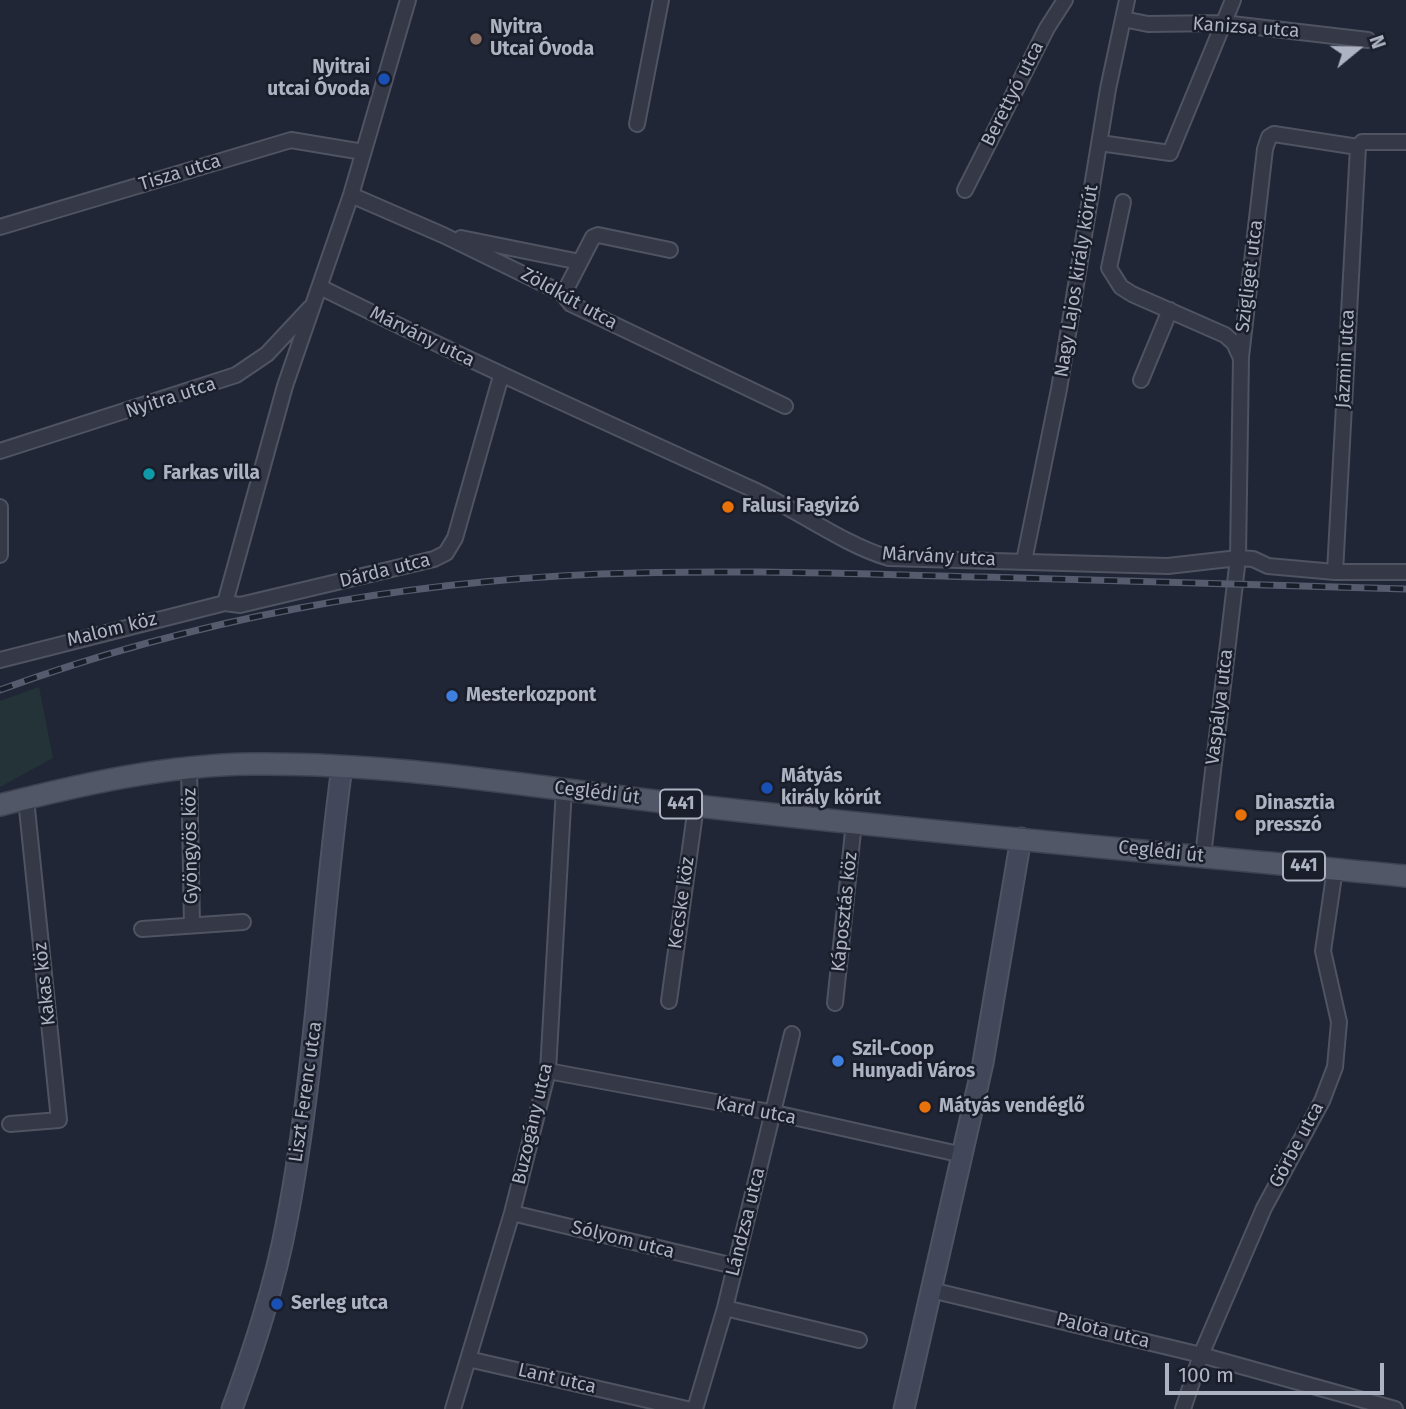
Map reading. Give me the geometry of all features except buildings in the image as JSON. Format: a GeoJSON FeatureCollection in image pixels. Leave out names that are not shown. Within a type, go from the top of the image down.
{"type":"FeatureCollection","features":[{"type":"Feature","properties":{"kind":"main road","name":"Ceglédi út"},"geometry":{"type":"LineString","coordinates":[[0,805],[107,779],[189,768],[250,764],[342,767],[564,788],[696,806],[1406,876]]}},
{"type":"Feature","properties":{"kind":"street","name":"Nyitra utca"},"geometry":{"type":"LineString","coordinates":[[225,603],[285,386],[351,195],[408,0]]}},
{"type":"Feature","properties":{"kind":"street"},"geometry":{"type":"LineString","coordinates":[[636,124],[661,0]]}},
{"type":"Feature","properties":{"kind":"street","name":"Berettyó utca"},"geometry":{"type":"LineString","coordinates":[[965,190],[1047,28],[1065,0]]}},
{"type":"Feature","properties":{"kind":"street","name":"Nagy Lajos király körút"},"geometry":{"type":"LineString","coordinates":[[1024,561],[1061,377],[1127,0]]}},
{"type":"Feature","properties":{"kind":"street"},"geometry":{"type":"LineString","coordinates":[[1100,143],[1170,153],[1233,0]]}},
{"type":"Feature","properties":{"kind":"street","name":"Kanizsa utca"},"geometry":{"type":"LineString","coordinates":[[1123,19],[1148,24],[1223,23],[1368,40]]}},
{"type":"Feature","properties":{"kind":"street","name":"Szigliget utca"},"geometry":{"type":"LineString","coordinates":[[1238,558],[1241,357],[1269,137],[1275,134],[1358,147],[1362,142],[1372,140],[1406,142]]}},
{"type":"Feature","properties":{"kind":"street","name":"Tisza utca"},"geometry":{"type":"LineString","coordinates":[[0,227],[291,140],[363,152]]}},
{"type":"Feature","properties":{"kind":"street","name":"Jázmin utca"},"geometry":{"type":"LineString","coordinates":[[1335,572],[1358,147]]}},
{"type":"Feature","properties":{"kind":"street","name":"Zöldkút utca"},"geometry":{"type":"LineString","coordinates":[[351,195],[443,234],[563,295],[571,304],[785,406]]}},
{"type":"Feature","properties":{"kind":"street"},"geometry":{"type":"LineString","coordinates":[[1123,202],[1109,268],[1121,287],[1225,335],[1234,343],[1241,357]]}},
{"type":"Feature","properties":{"kind":"street"},"geometry":{"type":"LineString","coordinates":[[443,234],[580,262]]}},
{"type":"Feature","properties":{"kind":"street"},"geometry":{"type":"LineString","coordinates":[[563,295],[593,237],[598,235],[670,250]]}},
{"type":"Feature","properties":{"kind":"street","name":"Nyitra utca"},"geometry":{"type":"LineString","coordinates":[[0,451],[236,376],[267,354],[318,294]]}},
{"type":"Feature","properties":{"kind":"street","name":"Márvány utca"},"geometry":{"type":"LineString","coordinates":[[318,294],[754,490],[870,552],[889,558],[1168,566],[1238,558],[1253,559],[1268,566],[1335,572],[1406,572]]}},
{"type":"Feature","properties":{"kind":"street"},"geometry":{"type":"LineString","coordinates":[[1140,380],[1170,310]]}},
{"type":"Feature","properties":{"kind":"street","name":"Dárda utca"},"geometry":{"type":"LineString","coordinates":[[225,603],[240,605],[412,566],[446,553],[455,538],[501,376]]}},
{"type":"Feature","properties":{"kind":"street"},"geometry":{"type":"LineString","coordinates":[[0,507],[0,555]]}},
{"type":"Feature","properties":{"kind":"street","name":"Vaspálya utca"},"geometry":{"type":"LineString","coordinates":[[1203,856],[1238,558]]}},
{"type":"Feature","properties":{"kind":"street","name":"Malom köz"},"geometry":{"type":"LineString","coordinates":[[0,660],[225,603]]}},
{"type":"Feature","properties":{"kind":"street","name":"Liszt Ferenc utca"},"geometry":{"type":"LineString","coordinates":[[232,1409],[258,1335],[287,1222],[317,1023],[342,767]]}},
{"type":"Feature","properties":{"kind":"street","name":"Gyöngyös köz"},"geometry":{"type":"LineString","coordinates":[[189,768],[192,925]]}},
{"type":"Feature","properties":{"kind":"street","name":"Buzogány utca"},"geometry":{"type":"LineString","coordinates":[[453,1409],[512,1213],[548,1071],[564,788]]}},
{"type":"Feature","properties":{"kind":"street","name":"Kakas köz"},"geometry":{"type":"LineString","coordinates":[[10,1124],[59,1120],[26,799]]}},
{"type":"Feature","properties":{"kind":"street","name":"Kecske köz"},"geometry":{"type":"LineString","coordinates":[[669,1001],[696,806]]}},
{"type":"Feature","properties":{"kind":"street","name":"Káposztás köz"},"geometry":{"type":"LineString","coordinates":[[835,1003],[854,822]]}},
{"type":"Feature","properties":{"kind":"street"},"geometry":{"type":"LineString","coordinates":[[904,1409],[983,1063],[1021,838]]}},
{"type":"Feature","properties":{"kind":"street","name":"Görbe utca"},"geometry":{"type":"LineString","coordinates":[[1183,1409],[1200,1355],[1264,1208],[1322,1101],[1335,1067],[1339,1022],[1323,951],[1335,869]]}},
{"type":"Feature","properties":{"kind":"street"},"geometry":{"type":"LineString","coordinates":[[142,929],[243,922]]}},
{"type":"Feature","properties":{"kind":"street","name":"Lándzsa utca"},"geometry":{"type":"LineString","coordinates":[[695,1409],[725,1308],[775,1113],[792,1034]]}},
{"type":"Feature","properties":{"kind":"street","name":"Kard utca"},"geometry":{"type":"LineString","coordinates":[[548,1071],[775,1113],[963,1156]]}},
{"type":"Feature","properties":{"kind":"street","name":"Sólyom utca"},"geometry":{"type":"LineString","coordinates":[[512,1213],[734,1266]]}},
{"type":"Feature","properties":{"kind":"street","name":"Palota utca"},"geometry":{"type":"LineString","coordinates":[[931,1290],[1200,1355],[1375,1406],[1395,1409]]}},
{"type":"Feature","properties":{"kind":"street"},"geometry":{"type":"LineString","coordinates":[[725,1308],[859,1340]]}},
{"type":"Feature","properties":{"kind":"street","name":"Lant utca"},"geometry":{"type":"LineString","coordinates":[[468,1359],[687,1409]]}},
{"type":"Feature","properties":{"kind":"shaded area"},"geometry":{"type":"Polygon","coordinates":[[[39,687],[53,758],[0,787],[0,701],[39,687]]]}},
{"type":"Feature","properties":{"kind":"railway"},"geometry":{"type":"LineString","coordinates":[[0,690],[146,643],[220,625],[371,596],[524,578],[600,574],[792,572],[1406,589]]}},
{"type":"Feature","properties":{"kind":"place","name":"Nyitra Utcai Óvoda"},"geometry":{"type":"Point","coordinates":[476,39]}},
{"type":"Feature","properties":{"kind":"place","name":"Nyitrai utcai Óvoda"},"geometry":{"type":"Point","coordinates":[384,79]}},
{"type":"Feature","properties":{"kind":"place","name":"Farkas villa"},"geometry":{"type":"Point","coordinates":[149,474]}},
{"type":"Feature","properties":{"kind":"place","name":"Falusi Fagyizó"},"geometry":{"type":"Point","coordinates":[728,507]}},
{"type":"Feature","properties":{"kind":"place","name":"Mesterkozpont"},"geometry":{"type":"Point","coordinates":[452,696]}},
{"type":"Feature","properties":{"kind":"place","name":"Mátyás király körút"},"geometry":{"type":"Point","coordinates":[767,788]}},
{"type":"Feature","properties":{"kind":"place","name":"Dinasztia presszó"},"geometry":{"type":"Point","coordinates":[1241,815]}},
{"type":"Feature","properties":{"kind":"place","name":"Szil-Coop Hunyadi Város"},"geometry":{"type":"Point","coordinates":[838,1061]}},
{"type":"Feature","properties":{"kind":"place","name":"Mátyás vendéglő"},"geometry":{"type":"Point","coordinates":[925,1107]}},
{"type":"Feature","properties":{"kind":"place","name":"Serleg utca"},"geometry":{"type":"Point","coordinates":[277,1304]}}]}
